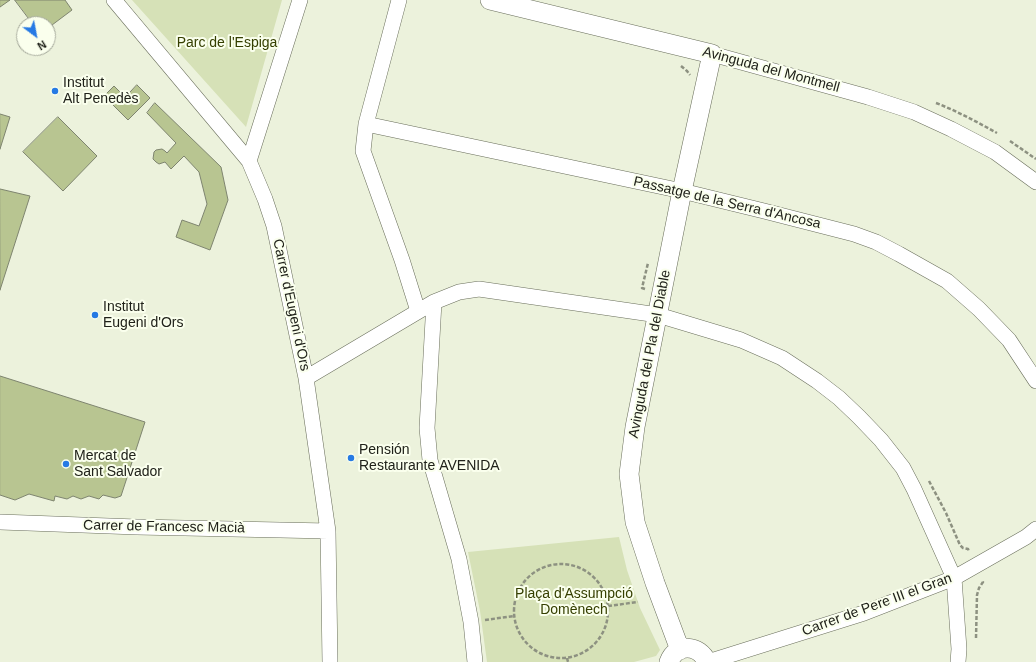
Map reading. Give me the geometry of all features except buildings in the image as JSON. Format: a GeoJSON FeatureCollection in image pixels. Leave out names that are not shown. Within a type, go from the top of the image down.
{"type":"FeatureCollection","features":[{"type":"Feature","properties":{"kind":"street","name":"Carrer d'Eugeni d'Ors"},"geometry":{"type":"LineString","coordinates":[[114,0],[249,161],[265,199],[274,226],[306,378],[328,531],[330,662]]}},
{"type":"Feature","properties":{"kind":"street"},"geometry":{"type":"LineString","coordinates":[[249,161],[300,0]]}},
{"type":"Feature","properties":{"kind":"street"},"geometry":{"type":"LineString","coordinates":[[399,0],[366,124],[363,151],[402,260],[418,311]]}},
{"type":"Feature","properties":{"kind":"street","name":"Avinguda del Montmell"},"geometry":{"type":"LineString","coordinates":[[490,0],[712,54],[868,97],[914,112],[995,152],[1036,182]]}},
{"type":"Feature","properties":{"kind":"street","name":"Avinguda del Pla del Diable"},"geometry":{"type":"LineString","coordinates":[[674,656],[655,583],[635,522],[629,474],[637,420],[682,192],[712,54]]}},
{"type":"Feature","properties":{"kind":"street","name":"Passatge de la Serra d'Ancosa"},"geometry":{"type":"LineString","coordinates":[[366,124],[764,210],[854,234],[876,242],[947,281],[1009,340],[1036,381]]}},
{"type":"Feature","properties":{"kind":"street"},"geometry":{"type":"LineString","coordinates":[[306,378],[434,302],[459,292],[479,289],[658,315],[741,340],[782,358],[817,381],[839,398],[881,440],[903,468],[914,488],[954,578],[958,662]]}},
{"type":"Feature","properties":{"kind":"street"},"geometry":{"type":"LineString","coordinates":[[434,302],[427,428],[430,460],[459,559],[471,622],[475,662]]}},
{"type":"Feature","properties":{"kind":"street","name":"Carrer de Francesc Macià"},"geometry":{"type":"LineString","coordinates":[[0,522],[137,527],[328,531]]}},
{"type":"Feature","properties":{"kind":"street","name":"Carrer de Pere III el Gran"},"geometry":{"type":"LineString","coordinates":[[708,662],[864,613],[954,578],[1026,537],[1036,529]]}},
{"type":"Feature","properties":{"kind":"street"},"geometry":{"type":"LineString","coordinates":[[674,656],[692,648],[697,650],[705,657],[708,662]]}},
{"type":"Feature","properties":{"kind":"path"},"geometry":{"type":"LineString","coordinates":[[558,564],[577,566],[596,579],[602,588],[608,606],[607,621],[595,644],[588,650],[578,655],[567,658],[546,656],[535,650],[522,638],[514,616],[514,606],[521,586],[528,577],[538,570],[558,564]]}},
{"type":"Feature","properties":{"kind":"path"},"geometry":{"type":"LineString","coordinates":[[976,639],[977,595],[983,582]]}},
{"type":"Feature","properties":{"kind":"path"},"geometry":{"type":"LineString","coordinates":[[608,606],[638,602]]}},
{"type":"Feature","properties":{"kind":"path"},"geometry":{"type":"LineString","coordinates":[[481,621],[514,616]]}},
{"type":"Feature","properties":{"kind":"path"},"geometry":{"type":"LineString","coordinates":[[567,658],[568,662]]}},
{"type":"Feature","properties":{"kind":"green space","name":"Parc de l'Espiga"},"geometry":{"type":"Polygon","coordinates":[[[132,0],[282,0],[246,127],[132,0]]]}},
{"type":"Feature","properties":{"kind":"green space","name":"Plaça d'Assumpció Domènech"},"geometry":{"type":"Polygon","coordinates":[[[619,537],[627,570],[640,608],[660,650],[656,656],[634,662],[487,662],[480,611],[468,552],[619,537]]]}},
{"type":"Feature","properties":{"kind":"place","name":"Institut Alt Penedès"},"geometry":{"type":"Point","coordinates":[55,91]}},
{"type":"Feature","properties":{"kind":"place","name":"Institut Eugeni d'Ors"},"geometry":{"type":"Point","coordinates":[95,315]}},
{"type":"Feature","properties":{"kind":"place","name":"Pensión Restaurante AVENIDA"},"geometry":{"type":"Point","coordinates":[351,458]}},
{"type":"Feature","properties":{"kind":"place","name":"Mercat de Sant Salvador"},"geometry":{"type":"Point","coordinates":[66,464]}}]}
